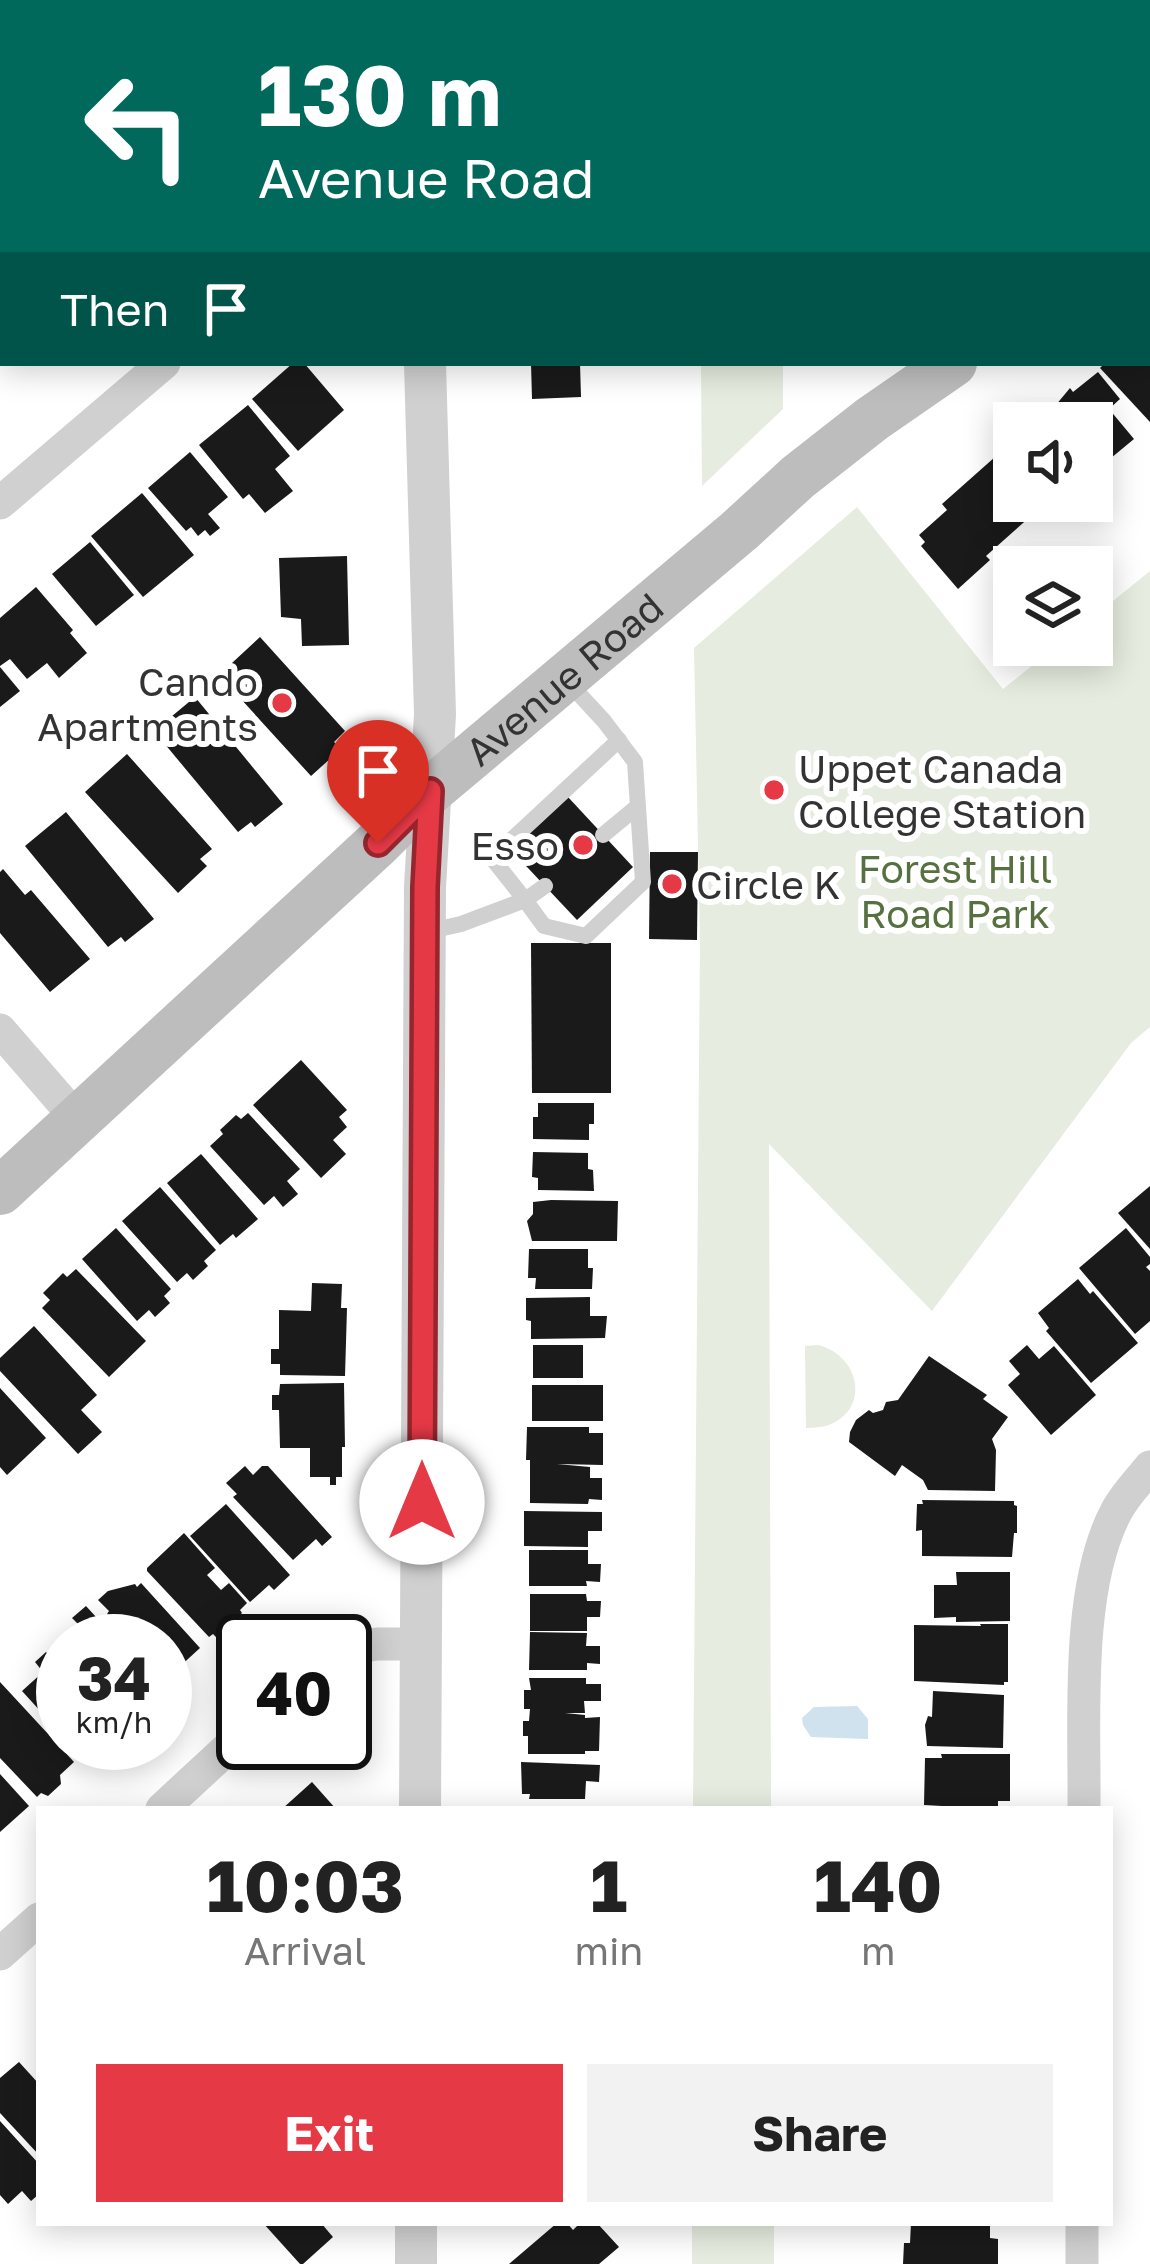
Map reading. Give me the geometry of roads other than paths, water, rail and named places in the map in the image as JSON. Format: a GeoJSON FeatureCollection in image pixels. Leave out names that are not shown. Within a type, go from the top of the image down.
{"type":"FeatureCollection","features":[{"type":"Feature","properties":{"kind":"main road","name":"Avenue Road"},"geometry":{"type":"LineString","coordinates":[[872,419],[918,366]]}},
{"type":"Feature","properties":{"kind":"main road","name":"Avenue Road"},"geometry":{"type":"LineString","coordinates":[[0,1191],[430,791],[798,477],[949,366]]}},
{"type":"Feature","properties":{"kind":"street"},"geometry":{"type":"LineString","coordinates":[[0,503],[160,366]]}},
{"type":"Feature","properties":{"kind":"street"},"geometry":{"type":"LineString","coordinates":[[420,1806],[425,932],[435,714],[425,366]]}},
{"type":"Feature","properties":{"kind":"street"},"geometry":{"type":"LineString","coordinates":[[0,1030],[78,1120]]}},
{"type":"Feature","properties":{"kind":"street"},"geometry":{"type":"LineString","coordinates":[[1084,1806],[1090,1592],[1117,1510],[1150,1467]]}},
{"type":"Feature","properties":{"kind":"street"},"geometry":{"type":"LineString","coordinates":[[372,1645],[421,1644]]}},
{"type":"Feature","properties":{"kind":"street"},"geometry":{"type":"LineString","coordinates":[[165,1806],[216,1759]]}},
{"type":"Feature","properties":{"kind":"street"},"geometry":{"type":"LineString","coordinates":[[0,1954],[36,1922]]}},
{"type":"Feature","properties":{"kind":"street"},"geometry":{"type":"LineString","coordinates":[[416,2226],[416,2264]]}},
{"type":"Feature","properties":{"kind":"street"},"geometry":{"type":"LineString","coordinates":[[1082,2226],[1082,2264]]}},
{"type":"Feature","properties":{"kind":"lane"},"geometry":{"type":"LineString","coordinates":[[564,678],[619,740],[635,762],[643,882],[586,936],[544,926],[492,857],[619,740]]}},
{"type":"Feature","properties":{"kind":"lane"},"geometry":{"type":"LineString","coordinates":[[603,835],[637,807]]}},
{"type":"Feature","properties":{"kind":"lane"},"geometry":{"type":"LineString","coordinates":[[425,932],[525,900],[545,886]]}},
{"type":"Feature","properties":{"kind":"water"},"geometry":{"type":"Polygon","coordinates":[[[857,1706],[868,1719],[868,1739],[811,1737],[803,1725],[802,1718],[814,1707],[857,1706]]]}},
{"type":"Feature","properties":{"kind":"place","name":"Cando Apartments"},"geometry":{"type":"Point","coordinates":[282,703]}},
{"type":"Feature","properties":{"kind":"place","name":"Uppet Canada College Station"},"geometry":{"type":"Point","coordinates":[774,790]}},
{"type":"Feature","properties":{"kind":"place","name":"Esso"},"geometry":{"type":"Point","coordinates":[583,845]}},
{"type":"Feature","properties":{"kind":"place","name":"Circle K"},"geometry":{"type":"Point","coordinates":[672,884]}},
{"type":"Feature","properties":{"kind":"park label","name":"Forest Hill Road Park"},"geometry":{"type":"Point","coordinates":[955,890]}}]}
